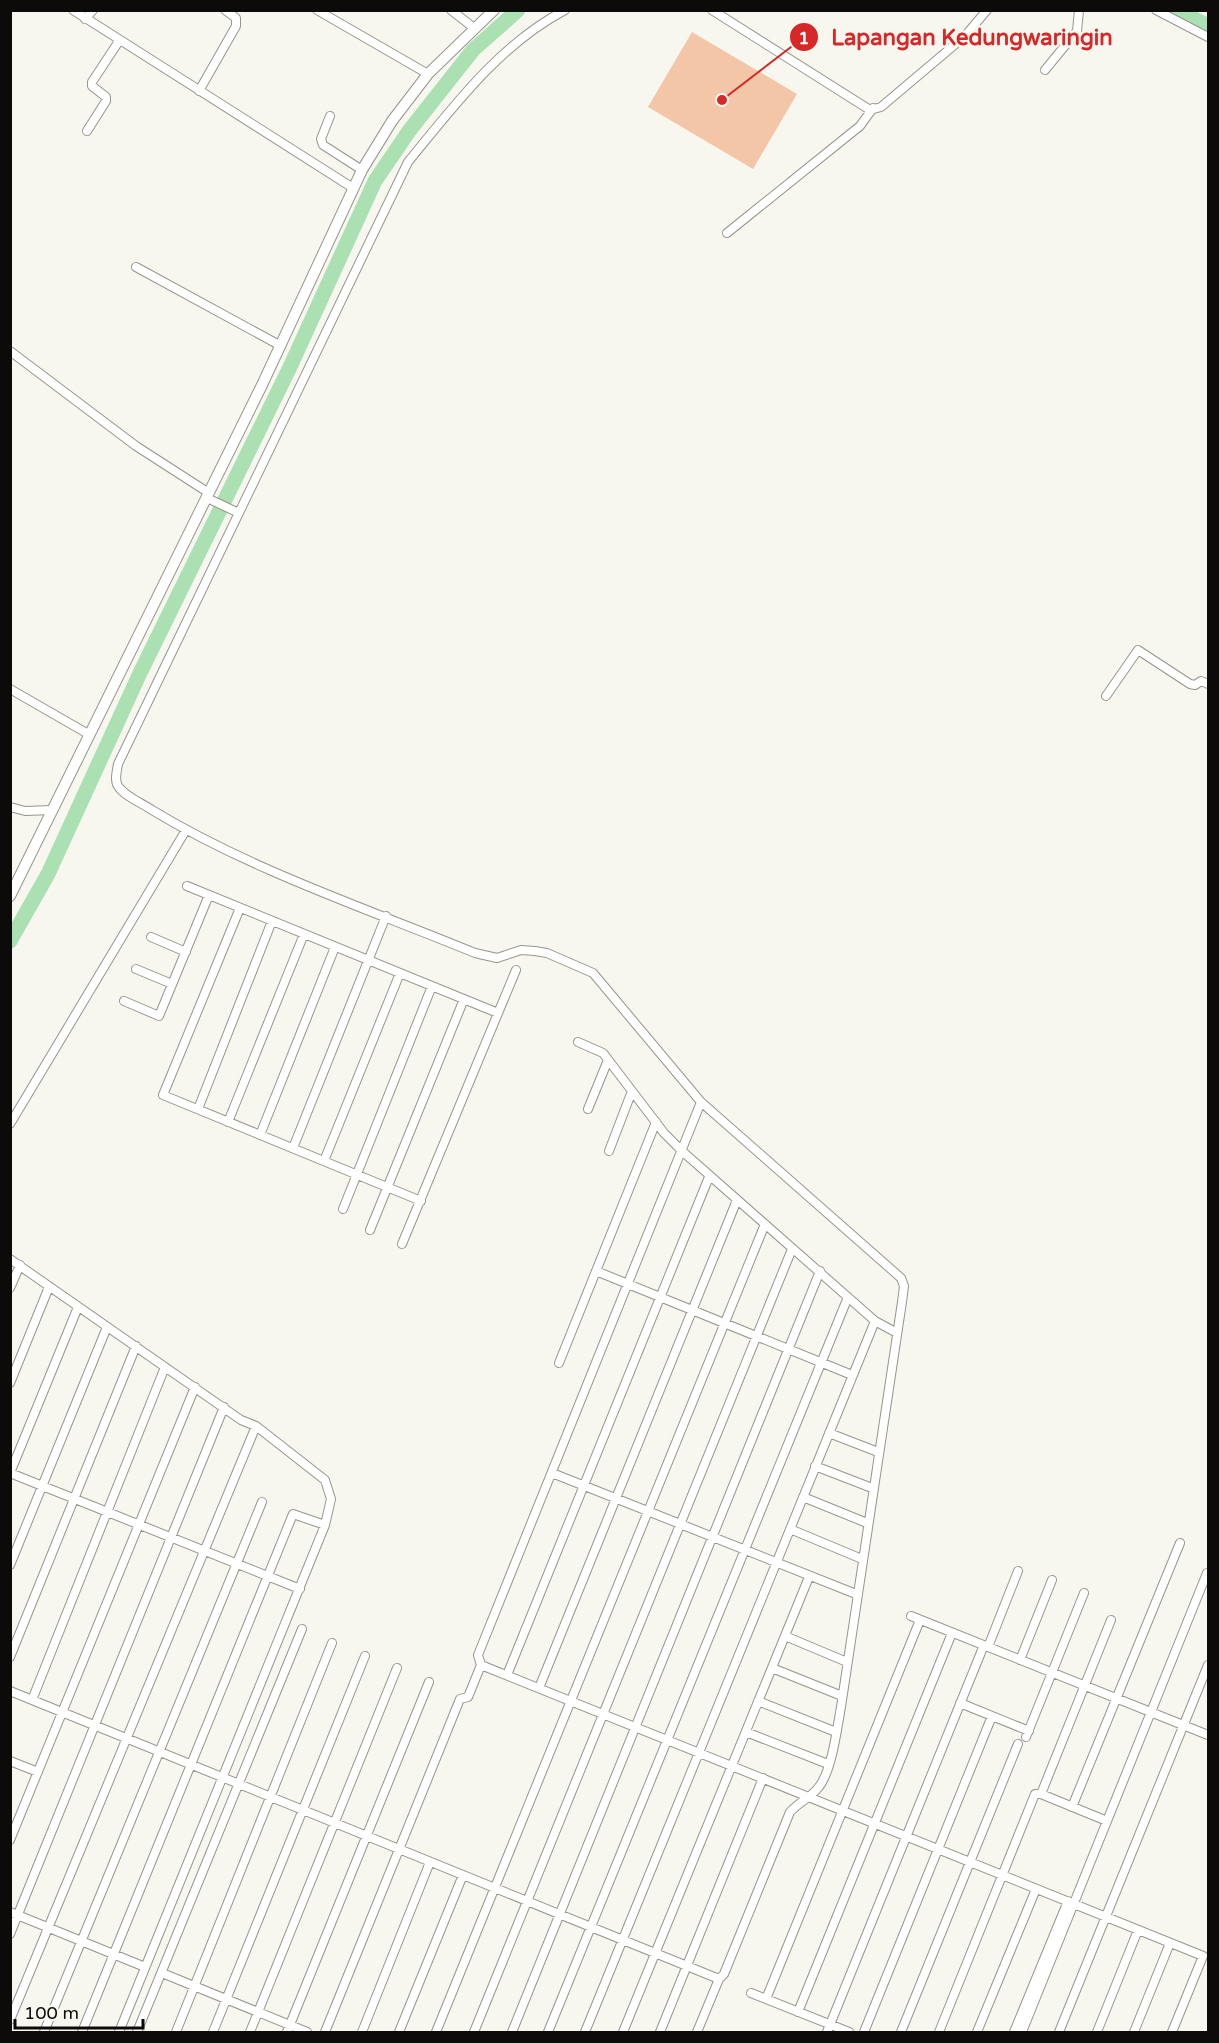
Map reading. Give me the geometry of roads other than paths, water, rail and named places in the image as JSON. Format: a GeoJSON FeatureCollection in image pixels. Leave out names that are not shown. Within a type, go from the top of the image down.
{"type":"FeatureCollection","features":[{"type":"Feature","properties":{"kind":"street"},"geometry":{"type":"LineString","coordinates":[[73,10],[119,42],[352,188]]}},
{"type":"Feature","properties":{"kind":"street"},"geometry":{"type":"LineString","coordinates":[[85,19],[93,10]]}},
{"type":"Feature","properties":{"kind":"street"},"geometry":{"type":"LineString","coordinates":[[199,92],[236,26],[236,18],[225,10]]}},
{"type":"Feature","properties":{"kind":"street"},"geometry":{"type":"LineString","coordinates":[[317,10],[428,74]]}},
{"type":"Feature","properties":{"kind":"street"},"geometry":{"type":"LineString","coordinates":[[451,10],[474,28]]}},
{"type":"Feature","properties":{"kind":"street"},"geometry":{"type":"LineString","coordinates":[[10,896],[209,497],[281,346],[352,188],[392,122],[428,74],[494,10]]}},
{"type":"Feature","properties":{"kind":"street"},"geometry":{"type":"LineString","coordinates":[[565,10],[520,39],[462,95],[408,162],[235,511],[117,770],[118,786],[128,795],[186,830],[386,916],[489,957],[497,958],[521,950],[535,951],[556,956],[593,973],[701,1102],[896,1273],[904,1286],[842,1696],[828,1764],[820,1786],[790,1812],[724,1974],[719,1979],[697,2032]]}},
{"type":"Feature","properties":{"kind":"street"},"geometry":{"type":"LineString","coordinates":[[712,10],[862,106],[873,108],[881,107],[964,36],[987,10]]}},
{"type":"Feature","properties":{"kind":"street"},"geometry":{"type":"LineString","coordinates":[[1045,70],[1077,31],[1079,10]]}},
{"type":"Feature","properties":{"kind":"street"},"geometry":{"type":"LineString","coordinates":[[1156,10],[1209,37]]}},
{"type":"Feature","properties":{"kind":"street"},"geometry":{"type":"LineString","coordinates":[[87,130],[106,101],[106,97],[92,86],[92,82],[119,42]]}},
{"type":"Feature","properties":{"kind":"street"},"geometry":{"type":"LineString","coordinates":[[727,233],[860,126],[873,108]]}},
{"type":"Feature","properties":{"kind":"street"},"geometry":{"type":"LineString","coordinates":[[330,116],[321,139],[323,145],[362,170]]}},
{"type":"Feature","properties":{"kind":"street"},"geometry":{"type":"LineString","coordinates":[[136,267],[281,346]]}},
{"type":"Feature","properties":{"kind":"street"},"geometry":{"type":"LineString","coordinates":[[10,351],[136,446],[209,497],[235,511]]}},
{"type":"Feature","properties":{"kind":"street"},"geometry":{"type":"LineString","coordinates":[[1106,696],[1138,650],[1190,684],[1195,685],[1201,681],[1209,684]]}},
{"type":"Feature","properties":{"kind":"street"},"geometry":{"type":"LineString","coordinates":[[10,688],[90,735]]}},
{"type":"Feature","properties":{"kind":"street"},"geometry":{"type":"LineString","coordinates":[[10,807],[25,811],[52,810]]}},
{"type":"Feature","properties":{"kind":"street"},"geometry":{"type":"LineString","coordinates":[[10,1124],[186,830]]}},
{"type":"Feature","properties":{"kind":"street"},"geometry":{"type":"LineString","coordinates":[[187,886],[498,1013]]}},
{"type":"Feature","properties":{"kind":"street"},"geometry":{"type":"LineString","coordinates":[[124,1002],[159,1016],[209,895]]}},
{"type":"Feature","properties":{"kind":"street"},"geometry":{"type":"LineString","coordinates":[[240,908],[163,1095],[421,1201]]}},
{"type":"Feature","properties":{"kind":"street"},"geometry":{"type":"LineString","coordinates":[[293,1148],[386,916]]}},
{"type":"Feature","properties":{"kind":"street"},"geometry":{"type":"LineString","coordinates":[[198,1109],[272,921]]}},
{"type":"Feature","properties":{"kind":"street"},"geometry":{"type":"LineString","coordinates":[[228,1122],[304,934]]}},
{"type":"Feature","properties":{"kind":"street"},"geometry":{"type":"LineString","coordinates":[[150,937],[186,952]]}},
{"type":"Feature","properties":{"kind":"street"},"geometry":{"type":"LineString","coordinates":[[260,1135],[335,946]]}},
{"type":"Feature","properties":{"kind":"street"},"geometry":{"type":"LineString","coordinates":[[136,969],[172,984]]}},
{"type":"Feature","properties":{"kind":"street"},"geometry":{"type":"LineString","coordinates":[[402,1244],[516,970]]}},
{"type":"Feature","properties":{"kind":"street"},"geometry":{"type":"LineString","coordinates":[[324,1161],[400,973]]}},
{"type":"Feature","properties":{"kind":"street"},"geometry":{"type":"LineString","coordinates":[[342,1209],[432,986]]}},
{"type":"Feature","properties":{"kind":"street"},"geometry":{"type":"LineString","coordinates":[[370,1230],[464,999]]}},
{"type":"Feature","properties":{"kind":"street"},"geometry":{"type":"LineString","coordinates":[[578,1042],[603,1053],[656,1122],[681,1151],[709,1177],[875,1321],[897,1333]]}},
{"type":"Feature","properties":{"kind":"street"},"geometry":{"type":"LineString","coordinates":[[588,1109],[608,1060]]}},
{"type":"Feature","properties":{"kind":"street"},"geometry":{"type":"LineString","coordinates":[[609,1151],[632,1091]]}},
{"type":"Feature","properties":{"kind":"street"},"geometry":{"type":"LineString","coordinates":[[325,2032],[460,1699],[468,1697],[481,1665],[478,1655],[701,1102]]}},
{"type":"Feature","properties":{"kind":"street"},"geometry":{"type":"LineString","coordinates":[[559,1363],[656,1122]]}},
{"type":"Feature","properties":{"kind":"street"},"geometry":{"type":"LineString","coordinates":[[507,1675],[709,1177]]}},
{"type":"Feature","properties":{"kind":"street"},"geometry":{"type":"LineString","coordinates":[[539,1688],[737,1200]]}},
{"type":"Feature","properties":{"kind":"street"},"geometry":{"type":"LineString","coordinates":[[436,2032],[765,1224]]}},
{"type":"Feature","properties":{"kind":"street"},"geometry":{"type":"LineString","coordinates":[[474,2032],[792,1249]]}},
{"type":"Feature","properties":{"kind":"street"},"geometry":{"type":"LineString","coordinates":[[10,1259],[241,1420],[256,1426],[325,1480],[331,1499],[325,1525],[300,1589],[119,2032]]}},
{"type":"Feature","properties":{"kind":"street"},"geometry":{"type":"LineString","coordinates":[[10,1288],[20,1265]]}},
{"type":"Feature","properties":{"kind":"street"},"geometry":{"type":"LineString","coordinates":[[596,1271],[852,1375]]}},
{"type":"Feature","properties":{"kind":"street"},"geometry":{"type":"LineString","coordinates":[[512,2032],[820,1271]]}},
{"type":"Feature","properties":{"kind":"street"},"geometry":{"type":"LineString","coordinates":[[10,1383],[49,1287]]}},
{"type":"Feature","properties":{"kind":"street"},"geometry":{"type":"LineString","coordinates":[[548,2032],[848,1296]]}},
{"type":"Feature","properties":{"kind":"street"},"geometry":{"type":"LineString","coordinates":[[78,1307],[11,1473],[300,1589]]}},
{"type":"Feature","properties":{"kind":"street"},"geometry":{"type":"LineString","coordinates":[[585,2032],[875,1321]]}},
{"type":"Feature","properties":{"kind":"street"},"geometry":{"type":"LineString","coordinates":[[10,1565],[107,1327]]}},
{"type":"Feature","properties":{"kind":"street"},"geometry":{"type":"LineString","coordinates":[[10,1658],[136,1346]]}},
{"type":"Feature","properties":{"kind":"street"},"geometry":{"type":"LineString","coordinates":[[32,1700],[165,1367]]}},
{"type":"Feature","properties":{"kind":"street"},"geometry":{"type":"LineString","coordinates":[[10,1840],[195,1387]]}},
{"type":"Feature","properties":{"kind":"street"},"geometry":{"type":"LineString","coordinates":[[10,1934],[14,1914],[95,1726],[224,1407]]}},
{"type":"Feature","properties":{"kind":"street"},"geometry":{"type":"LineString","coordinates":[[10,2020],[256,1426]]}},
{"type":"Feature","properties":{"kind":"street"},"geometry":{"type":"LineString","coordinates":[[829,1433],[878,1452]]}},
{"type":"Feature","properties":{"kind":"street"},"geometry":{"type":"LineString","coordinates":[[815,1466],[872,1488]]}},
{"type":"Feature","properties":{"kind":"street"},"geometry":{"type":"LineString","coordinates":[[552,1473],[856,1594]]}},
{"type":"Feature","properties":{"kind":"street"},"geometry":{"type":"LineString","coordinates":[[802,1497],[867,1523]]}},
{"type":"Feature","properties":{"kind":"street"},"geometry":{"type":"LineString","coordinates":[[44,2032],[262,1502]]}},
{"type":"Feature","properties":{"kind":"street"},"geometry":{"type":"LineString","coordinates":[[82,2032],[293,1514],[325,1525]]}},
{"type":"Feature","properties":{"kind":"street"},"geometry":{"type":"LineString","coordinates":[[790,1529],[862,1559]]}},
{"type":"Feature","properties":{"kind":"street"},"geometry":{"type":"LineString","coordinates":[[1072,1807],[1180,1543]]}},
{"type":"Feature","properties":{"kind":"street"},"geometry":{"type":"LineString","coordinates":[[829,2029],[960,1703],[1018,1571]]}},
{"type":"Feature","properties":{"kind":"street"},"geometry":{"type":"LineString","coordinates":[[1014,2032],[1107,1821],[1207,1572]]}},
{"type":"Feature","properties":{"kind":"street"},"geometry":{"type":"LineString","coordinates":[[623,2032],[809,1577]]}},
{"type":"Feature","properties":{"kind":"street"},"geometry":{"type":"LineString","coordinates":[[1020,1660],[1052,1580]]}},
{"type":"Feature","properties":{"kind":"street"},"geometry":{"type":"LineString","coordinates":[[960,1703],[1028,1734],[1084,1593]]}},
{"type":"Feature","properties":{"kind":"street"},"geometry":{"type":"LineString","coordinates":[[911,1616],[1209,1735]]}},
{"type":"Feature","properties":{"kind":"street"},"geometry":{"type":"LineString","coordinates":[[766,1999],[920,1620]]}},
{"type":"Feature","properties":{"kind":"street"},"geometry":{"type":"LineString","coordinates":[[1041,1794],[1111,1620]]}},
{"type":"Feature","properties":{"kind":"street"},"geometry":{"type":"LineString","coordinates":[[137,2032],[302,1629]]}},
{"type":"Feature","properties":{"kind":"street"},"geometry":{"type":"LineString","coordinates":[[798,2012],[952,1632]]}},
{"type":"Feature","properties":{"kind":"street"},"geometry":{"type":"LineString","coordinates":[[784,1636],[847,1662]]}},
{"type":"Feature","properties":{"kind":"street"},"geometry":{"type":"LineString","coordinates":[[176,2032],[332,1643]]}},
{"type":"Feature","properties":{"kind":"street"},"geometry":{"type":"LineString","coordinates":[[213,2032],[365,1656]]}},
{"type":"Feature","properties":{"kind":"street"},"geometry":{"type":"LineString","coordinates":[[481,1665],[1203,1956],[1172,2032]]}},
{"type":"Feature","properties":{"kind":"street"},"geometry":{"type":"LineString","coordinates":[[1059,2032],[1209,1665]]}},
{"type":"Feature","properties":{"kind":"street"},"geometry":{"type":"LineString","coordinates":[[250,2032],[397,1668]]}},
{"type":"Feature","properties":{"kind":"street"},"geometry":{"type":"LineString","coordinates":[[772,1668],[842,1696]]}},
{"type":"Feature","properties":{"kind":"street"},"geometry":{"type":"LineString","coordinates":[[288,2029],[429,1682]]}},
{"type":"Feature","properties":{"kind":"street"},"geometry":{"type":"LineString","coordinates":[[10,1691],[719,1979]]}},
{"type":"Feature","properties":{"kind":"street"},"geometry":{"type":"LineString","coordinates":[[758,1701],[836,1732]]}},
{"type":"Feature","properties":{"kind":"street"},"geometry":{"type":"LineString","coordinates":[[864,2032],[992,1716]]}},
{"type":"Feature","properties":{"kind":"street"},"geometry":{"type":"LineString","coordinates":[[746,1732],[828,1764]]}},
{"type":"Feature","properties":{"kind":"street"},"geometry":{"type":"LineString","coordinates":[[901,2032],[1018,1744]]}},
{"type":"Feature","properties":{"kind":"street"},"geometry":{"type":"LineString","coordinates":[[10,1761],[38,1772]]}},
{"type":"Feature","properties":{"kind":"street"},"geometry":{"type":"LineString","coordinates":[[660,2032],[763,1778]]}},
{"type":"Feature","properties":{"kind":"street"},"geometry":{"type":"LineString","coordinates":[[939,2032],[1035,1794],[1041,1794],[1107,1821]]}},
{"type":"Feature","properties":{"kind":"street"},"geometry":{"type":"LineString","coordinates":[[362,2032],[430,1862]]}},
{"type":"Feature","properties":{"kind":"street"},"geometry":{"type":"LineString","coordinates":[[399,2032],[462,1875]]}},
{"type":"Feature","properties":{"kind":"street"},"geometry":{"type":"LineString","coordinates":[[977,2032],[1036,1889]]}},
{"type":"Feature","properties":{"kind":"street"},"geometry":{"type":"LineString","coordinates":[[1022,2032],[1071,1903]]}},
{"type":"Feature","properties":{"kind":"street"},"geometry":{"type":"LineString","coordinates":[[14,1914],[145,1967]]}},
{"type":"Feature","properties":{"kind":"street"},"geometry":{"type":"LineString","coordinates":[[1097,2032],[1138,1930]]}},
{"type":"Feature","properties":{"kind":"street"},"geometry":{"type":"LineString","coordinates":[[1134,2032],[1170,1942]]}},
{"type":"Feature","properties":{"kind":"street"},"geometry":{"type":"LineString","coordinates":[[162,1973],[258,2012],[288,2029],[307,2032]]}},
{"type":"Feature","properties":{"kind":"street"},"geometry":{"type":"LineString","coordinates":[[752,1993],[798,2012],[829,2029],[849,2032]]}},
{"type":"Feature","properties":{"kind":"waterway"},"geometry":{"type":"LineString","coordinates":[[10,941],[48,874],[140,673],[290,367],[375,181],[409,131],[473,50],[518,10]]}},
{"type":"Feature","properties":{"kind":"waterway"},"geometry":{"type":"LineString","coordinates":[[1177,10],[1208,26]]}},
{"type":"Feature","properties":{"kind":"place","name":"Lapangan Kedungwaringin"},"geometry":{"type":"Point","coordinates":[722,100]}}]}
